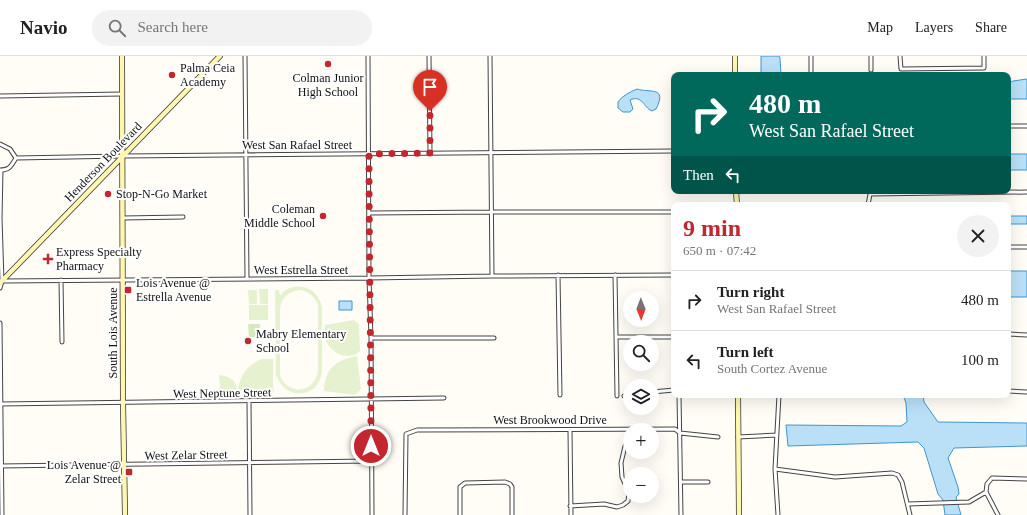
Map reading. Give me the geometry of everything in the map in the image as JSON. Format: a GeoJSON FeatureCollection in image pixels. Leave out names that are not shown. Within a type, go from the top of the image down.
{"type":"FeatureCollection","features":[{"type":"Feature","properties":{"kind":"street","name":"South Lois Avenue"},"geometry":{"type":"LineString","coordinates":[[122,56],[124,280],[123,403],[125,515]]}},
{"type":"Feature","properties":{"kind":"street","name":"Henderson Boulevard"},"geometry":{"type":"LineString","coordinates":[[1,282],[220,56]]}},
{"type":"Feature","properties":{"kind":"street"},"geometry":{"type":"LineString","coordinates":[[245,56],[247,279]]}},
{"type":"Feature","properties":{"kind":"street"},"geometry":{"type":"LineString","coordinates":[[368,56],[372,515]]}},
{"type":"Feature","properties":{"kind":"street"},"geometry":{"type":"LineString","coordinates":[[429,56],[430,153]]}},
{"type":"Feature","properties":{"kind":"street"},"geometry":{"type":"LineString","coordinates":[[490,56],[492,276]]}},
{"type":"Feature","properties":{"kind":"street"},"geometry":{"type":"LineString","coordinates":[[735,56],[735,72]]}},
{"type":"Feature","properties":{"kind":"street"},"geometry":{"type":"LineString","coordinates":[[811,56],[811,72]]}},
{"type":"Feature","properties":{"kind":"street"},"geometry":{"type":"LineString","coordinates":[[871,56],[871,70]]}},
{"type":"Feature","properties":{"kind":"street"},"geometry":{"type":"LineString","coordinates":[[900,56],[901,69],[984,68],[984,56]]}},
{"type":"Feature","properties":{"kind":"street"},"geometry":{"type":"LineString","coordinates":[[0,96],[122,94]]}},
{"type":"Feature","properties":{"kind":"street"},"geometry":{"type":"LineString","coordinates":[[1011,126],[1027,126]]}},
{"type":"Feature","properties":{"kind":"street"},"geometry":{"type":"LineString","coordinates":[[0,144],[10,149],[16,158],[7,170],[0,170],[0,288]]}},
{"type":"Feature","properties":{"kind":"street","name":"West San Rafael Street"},"geometry":{"type":"LineString","coordinates":[[16,158],[671,151]]}},
{"type":"Feature","properties":{"kind":"street"},"geometry":{"type":"LineString","coordinates":[[1011,192],[1027,192]]}},
{"type":"Feature","properties":{"kind":"street"},"geometry":{"type":"LineString","coordinates":[[369,213],[671,212]]}},
{"type":"Feature","properties":{"kind":"street"},"geometry":{"type":"LineString","coordinates":[[123,218],[183,217]]}},
{"type":"Feature","properties":{"kind":"street"},"geometry":{"type":"LineString","coordinates":[[1011,247],[1027,247]]}},
{"type":"Feature","properties":{"kind":"street","name":"West Estrella Street"},"geometry":{"type":"LineString","coordinates":[[1,282],[61,280],[671,274]]}},
{"type":"Feature","properties":{"kind":"street"},"geometry":{"type":"LineString","coordinates":[[558,275],[560,395]]}},
{"type":"Feature","properties":{"kind":"street"},"geometry":{"type":"LineString","coordinates":[[615,275],[617,396]]}},
{"type":"Feature","properties":{"kind":"street"},"geometry":{"type":"LineString","coordinates":[[61,280],[62,342]]}},
{"type":"Feature","properties":{"kind":"street"},"geometry":{"type":"LineString","coordinates":[[0,323],[2,515]]}},
{"type":"Feature","properties":{"kind":"street"},"geometry":{"type":"LineString","coordinates":[[1011,334],[1027,335]]}},
{"type":"Feature","properties":{"kind":"street"},"geometry":{"type":"LineString","coordinates":[[616,337],[671,337]]}},
{"type":"Feature","properties":{"kind":"street"},"geometry":{"type":"LineString","coordinates":[[371,338],[494,338]]}},
{"type":"Feature","properties":{"kind":"street"},"geometry":{"type":"LineString","coordinates":[[659,391],[671,390]]}},
{"type":"Feature","properties":{"kind":"street"},"geometry":{"type":"LineString","coordinates":[[1011,391],[1027,392]]}},
{"type":"Feature","properties":{"kind":"street","name":"West Neptune Street"},"geometry":{"type":"LineString","coordinates":[[0,404],[444,398]]}},
{"type":"Feature","properties":{"kind":"street"},"geometry":{"type":"LineString","coordinates":[[679,398],[681,515]]}},
{"type":"Feature","properties":{"kind":"street"},"geometry":{"type":"LineString","coordinates":[[738,398],[739,515]]}},
{"type":"Feature","properties":{"kind":"street"},"geometry":{"type":"LineString","coordinates":[[778,515],[775,469],[779,398]]}},
{"type":"Feature","properties":{"kind":"street"},"geometry":{"type":"LineString","coordinates":[[248,401],[250,515]]}},
{"type":"Feature","properties":{"kind":"street","name":"West Brookwood Drive"},"geometry":{"type":"LineString","coordinates":[[405,515],[406,434],[417,430],[623,429]]}},
{"type":"Feature","properties":{"kind":"street","name":"West Brookwood Drive"},"geometry":{"type":"LineString","coordinates":[[659,429],[674,429],[680,433],[718,437]]}},
{"type":"Feature","properties":{"kind":"street"},"geometry":{"type":"LineString","coordinates":[[570,430],[570,515]]}},
{"type":"Feature","properties":{"kind":"street"},"geometry":{"type":"LineString","coordinates":[[738,437],[776,435]]}},
{"type":"Feature","properties":{"kind":"street"},"geometry":{"type":"LineString","coordinates":[[570,506],[604,504],[617,507],[628,501],[629,493],[622,477],[621,463],[623,454]]}},
{"type":"Feature","properties":{"kind":"street","name":"West Zelar Street"},"geometry":{"type":"LineString","coordinates":[[1,466],[371,461]]}},
{"type":"Feature","properties":{"kind":"street"},"geometry":{"type":"LineString","coordinates":[[775,469],[835,477],[892,473],[898,475],[902,482],[910,515]]}},
{"type":"Feature","properties":{"kind":"street"},"geometry":{"type":"LineString","coordinates":[[998,515],[986,492],[987,484],[992,478],[1027,480]]}},
{"type":"Feature","properties":{"kind":"street"},"geometry":{"type":"LineString","coordinates":[[460,515],[460,487],[465,483],[505,482],[510,484],[512,487],[512,515]]}},
{"type":"Feature","properties":{"kind":"street"},"geometry":{"type":"LineString","coordinates":[[680,482],[708,482]]}},
{"type":"Feature","properties":{"kind":"street"},"geometry":{"type":"LineString","coordinates":[[908,504],[969,502],[986,492]]}},
{"type":"Feature","properties":{"kind":"green space"},"geometry":{"type":"Polygon","coordinates":[[[297,286],[312,290],[318,297],[322,307],[322,371],[315,388],[301,394],[293,393],[286,389],[280,383],[276,374],[275,290],[279,290],[280,296],[284,291],[297,286]],[[301,290],[287,295],[282,301],[280,308],[280,376],[289,387],[295,389],[307,388],[316,378],[318,371],[318,305],[313,297],[301,290]]]}},
{"type":"Feature","properties":{"kind":"green space"},"geometry":{"type":"Polygon","coordinates":[[[259,289],[268,289],[268,304],[260,304],[259,289]]]}},
{"type":"Feature","properties":{"kind":"green space"},"geometry":{"type":"Polygon","coordinates":[[[248,290],[257,290],[257,304],[249,304],[248,290]]]}},
{"type":"Feature","properties":{"kind":"green space"},"geometry":{"type":"Polygon","coordinates":[[[249,305],[268,305],[268,320],[249,320],[249,305]]]}},
{"type":"Feature","properties":{"kind":"green space"},"geometry":{"type":"Polygon","coordinates":[[[354,320],[359,324],[360,351],[351,356],[341,355],[328,345],[325,335],[325,325],[354,320]]]}},
{"type":"Feature","properties":{"kind":"green space"},"geometry":{"type":"Polygon","coordinates":[[[249,324],[260,324],[259,337],[249,337],[249,324]]]}},
{"type":"Feature","properties":{"kind":"green space"},"geometry":{"type":"Polygon","coordinates":[[[357,356],[361,389],[355,395],[324,391],[327,376],[333,366],[343,360],[357,356]]]}},
{"type":"Feature","properties":{"kind":"green space"},"geometry":{"type":"Polygon","coordinates":[[[262,359],[273,359],[274,392],[270,395],[267,393],[238,393],[238,387],[245,372],[252,364],[262,359]]]}},
{"type":"Feature","properties":{"kind":"green space"},"geometry":{"type":"Polygon","coordinates":[[[219,375],[230,378],[235,382],[237,393],[219,394],[217,392],[220,387],[219,375]]]}},
{"type":"Feature","properties":{"kind":"water"},"geometry":{"type":"Polygon","coordinates":[[[761,56],[779,56],[781,72],[761,72],[761,56]]]}},
{"type":"Feature","properties":{"kind":"water"},"geometry":{"type":"Polygon","coordinates":[[[1027,79],[1027,99],[1011,99],[1011,82],[1027,79]]]}},
{"type":"Feature","properties":{"kind":"water"},"geometry":{"type":"Polygon","coordinates":[[[637,89],[656,92],[658,94],[660,97],[656,109],[652,111],[650,110],[642,101],[637,99],[630,100],[633,109],[630,112],[623,112],[618,108],[618,102],[626,94],[637,89]]]}},
{"type":"Feature","properties":{"kind":"water"},"geometry":{"type":"Polygon","coordinates":[[[1011,154],[1027,154],[1027,170],[1011,170],[1011,154]]]}},
{"type":"Feature","properties":{"kind":"water"},"geometry":{"type":"Polygon","coordinates":[[[1011,216],[1027,216],[1027,224],[1011,224],[1011,216]]]}},
{"type":"Feature","properties":{"kind":"water"},"geometry":{"type":"Polygon","coordinates":[[[1011,271],[1027,271],[1027,297],[1011,297],[1011,271]]]}},
{"type":"Feature","properties":{"kind":"water"},"geometry":{"type":"Polygon","coordinates":[[[339,301],[352,301],[352,310],[339,310],[339,301]]]}},
{"type":"Feature","properties":{"kind":"water"},"geometry":{"type":"Polygon","coordinates":[[[904,398],[923,398],[924,402],[938,422],[1027,423],[1027,446],[954,448],[948,458],[958,487],[959,494],[956,497],[961,515],[945,515],[943,500],[938,494],[924,448],[918,442],[788,446],[786,425],[901,426],[907,422],[906,403],[904,398]]]}},
{"type":"Feature","properties":{"kind":"place","name":"Colman Junior High School"},"geometry":{"type":"Point","coordinates":[328,64]}},
{"type":"Feature","properties":{"kind":"place","name":"Palma Ceia Academy"},"geometry":{"type":"Point","coordinates":[172,75]}},
{"type":"Feature","properties":{"kind":"place","name":"Stop-N-Go Market"},"geometry":{"type":"Point","coordinates":[108,194]}},
{"type":"Feature","properties":{"kind":"place","name":"Coleman Middle School"},"geometry":{"type":"Point","coordinates":[323,216]}},
{"type":"Feature","properties":{"kind":"place","name":"Express Specialty Pharmacy"},"geometry":{"type":"Point","coordinates":[48,259]}},
{"type":"Feature","properties":{"kind":"place","name":"Lois Avenue @ Estrella Avenue"},"geometry":{"type":"Point","coordinates":[128,290]}},
{"type":"Feature","properties":{"kind":"place","name":"Mabry Elementary School"},"geometry":{"type":"Point","coordinates":[248,341]}},
{"type":"Feature","properties":{"kind":"place","name":"Lois Avenue @ Zelar Street"},"geometry":{"type":"Point","coordinates":[129,472]}},
{"type":"Feature","properties":{"kind":"route"},"geometry":{"type":"LineString","coordinates":[[371,446],[369,154],[430,153],[430,111]]}}]}
